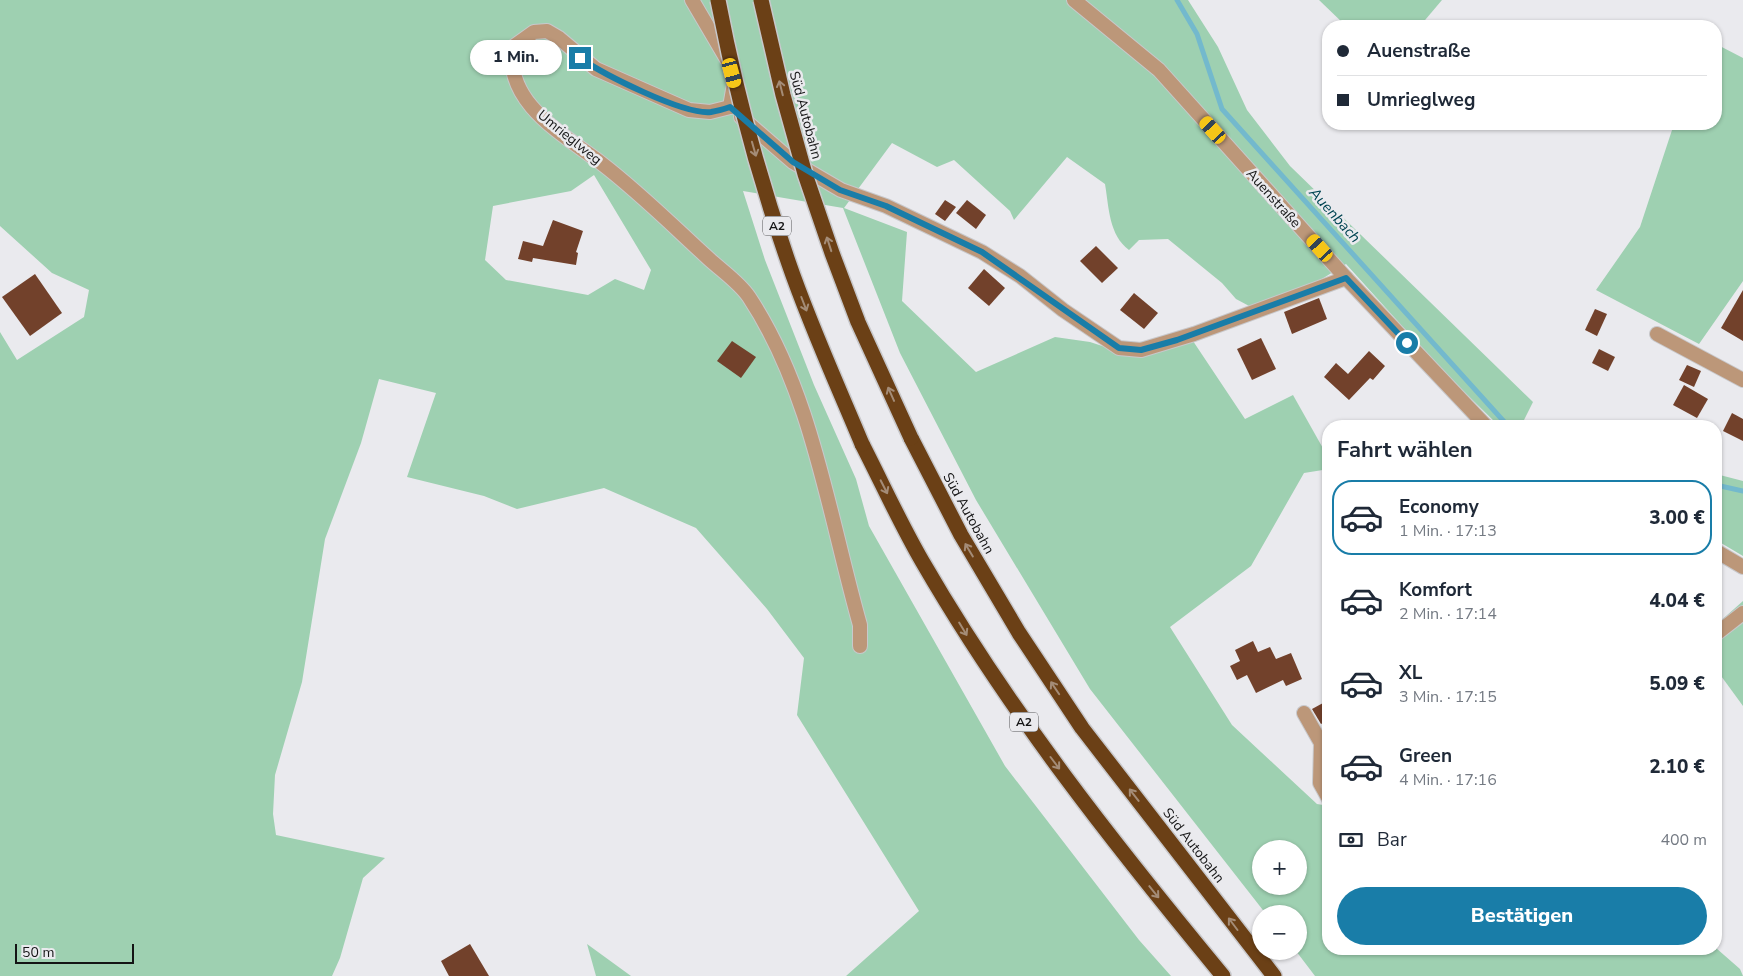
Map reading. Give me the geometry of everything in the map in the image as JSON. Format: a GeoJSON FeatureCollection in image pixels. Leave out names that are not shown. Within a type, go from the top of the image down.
{"type":"FeatureCollection","features":[{"type":"Feature","properties":{"kind":"highway","name":"A2"},"geometry":{"type":"LineString","coordinates":[[718,0],[740,101],[789,264],[815,333],[862,444],[921,560],[972,644],[1027,727],[1130,863],[1223,976]]}},
{"type":"Feature","properties":{"kind":"highway","name":"Süd Autobahn"},"geometry":{"type":"LineString","coordinates":[[761,0],[783,95],[805,174],[832,253],[858,322],[911,438],[961,535],[1019,633],[1082,728],[1274,976]]}},
{"type":"Feature","properties":{"kind":"street"},"geometry":{"type":"LineString","coordinates":[[692,0],[729,62],[734,84],[730,107],[793,162],[840,190],[886,206],[982,252],[1119,348],[1141,350],[1177,340],[1346,278]]}},
{"type":"Feature","properties":{"kind":"street","name":"Auenstraße"},"geometry":{"type":"LineString","coordinates":[[1074,0],[1159,70],[1346,278],[1480,420]]}},
{"type":"Feature","properties":{"kind":"street","name":"Umrieglweg"},"geometry":{"type":"LineString","coordinates":[[730,107],[710,112],[690,110],[596,69],[547,31],[534,32],[524,37],[513,47],[511,61],[514,79],[522,96],[545,120],[616,174],[748,295],[785,360],[805,412],[860,625],[860,646]]}},
{"type":"Feature","properties":{"kind":"street"},"geometry":{"type":"LineString","coordinates":[[1657,334],[1743,380]]}},
{"type":"Feature","properties":{"kind":"street"},"geometry":{"type":"LineString","coordinates":[[1722,555],[1743,567]]}},
{"type":"Feature","properties":{"kind":"street"},"geometry":{"type":"LineString","coordinates":[[1722,629],[1743,613]]}},
{"type":"Feature","properties":{"kind":"street"},"geometry":{"type":"LineString","coordinates":[[1304,713],[1321,743],[1320,783],[1322,787]]}},
{"type":"Feature","properties":{"kind":"green space"},"geometry":{"type":"Polygon","coordinates":[[[0,0],[1188,0],[1218,47],[1247,110],[1290,166],[1533,402],[1524,420],[1493,420],[1441,369],[1346,264],[1317,282],[1251,307],[1236,299],[1222,283],[1168,239],[1139,240],[1129,250],[1117,237],[1114,229],[1105,184],[1067,157],[1014,220],[1010,211],[954,160],[937,167],[892,143],[844,208],[907,232],[902,301],[976,372],[1055,337],[1090,342],[1130,355],[1187,332],[1245,419],[1293,395],[1322,447],[1322,470],[1304,473],[1251,566],[1170,627],[1232,725],[1317,804],[1322,805],[1322,955],[1722,955],[1722,953],[1740,969],[1743,976],[1315,976],[1303,960],[1307,960],[1307,905],[1259,905],[1090,689],[976,500],[900,353],[843,208],[743,191],[765,260],[814,385],[856,479],[869,526],[1005,766],[1139,940],[1171,976],[846,976],[919,911],[797,715],[804,658],[767,609],[696,528],[604,488],[517,509],[484,496],[407,477],[436,393],[379,379],[361,443],[325,539],[302,682],[275,775],[273,814],[276,835],[385,858],[363,878],[340,958],[332,976],[0,976],[0,332],[17,360],[84,317],[89,290],[52,273],[0,226],[0,0]],[[594,175],[571,191],[493,206],[485,260],[506,280],[588,295],[615,279],[644,290],[651,270],[594,175]]]}},
{"type":"Feature","properties":{"kind":"green space"},"geometry":{"type":"Polygon","coordinates":[[[1319,0],[1442,0],[1425,20],[1340,20],[1319,0]]]}},
{"type":"Feature","properties":{"kind":"green space"},"geometry":{"type":"Polygon","coordinates":[[[1722,47],[1743,58],[1743,281],[1699,344],[1596,290],[1640,227],[1672,130],[1722,130],[1722,47]]]}},
{"type":"Feature","properties":{"kind":"green space"},"geometry":{"type":"Polygon","coordinates":[[[1722,476],[1743,481],[1743,556],[1722,544],[1722,476]]]}},
{"type":"Feature","properties":{"kind":"green space"},"geometry":{"type":"Polygon","coordinates":[[[1743,601],[1743,706],[1722,677],[1722,620],[1743,601]]]}},
{"type":"Feature","properties":{"kind":"green space"},"geometry":{"type":"Polygon","coordinates":[[[587,944],[631,976],[596,976],[587,944]]]}},
{"type":"Feature","properties":{"kind":"building"},"geometry":{"type":"Polygon","coordinates":[[[945,200],[956,207],[945,221],[935,214],[945,200]]]}},
{"type":"Feature","properties":{"kind":"building"},"geometry":{"type":"Polygon","coordinates":[[[967,200],[986,215],[976,229],[956,213],[967,200]]]}},
{"type":"Feature","properties":{"kind":"building"},"geometry":{"type":"Polygon","coordinates":[[[553,220],[583,231],[576,252],[578,253],[576,265],[533,258],[532,262],[518,259],[523,241],[543,246],[553,220]]]}},
{"type":"Feature","properties":{"kind":"building"},"geometry":{"type":"Polygon","coordinates":[[[1096,246],[1118,268],[1102,283],[1080,261],[1096,246]]]}},
{"type":"Feature","properties":{"kind":"building"},"geometry":{"type":"Polygon","coordinates":[[[984,269],[1005,288],[989,306],[968,288],[984,269]]]}},
{"type":"Feature","properties":{"kind":"building"},"geometry":{"type":"Polygon","coordinates":[[[35,274],[62,313],[30,336],[2,297],[35,274]]]}},
{"type":"Feature","properties":{"kind":"building"},"geometry":{"type":"Polygon","coordinates":[[[1743,290],[1743,341],[1721,328],[1743,290]]]}},
{"type":"Feature","properties":{"kind":"building"},"geometry":{"type":"Polygon","coordinates":[[[1134,293],[1158,313],[1144,329],[1120,310],[1134,293]]]}},
{"type":"Feature","properties":{"kind":"building"},"geometry":{"type":"Polygon","coordinates":[[[1319,298],[1327,319],[1292,334],[1284,312],[1319,298]]]}},
{"type":"Feature","properties":{"kind":"building"},"geometry":{"type":"Polygon","coordinates":[[[1595,309],[1607,314],[1597,336],[1585,330],[1595,309]]]}},
{"type":"Feature","properties":{"kind":"building"},"geometry":{"type":"Polygon","coordinates":[[[1261,338],[1276,369],[1252,380],[1237,349],[1261,338]]]}},
{"type":"Feature","properties":{"kind":"building"},"geometry":{"type":"Polygon","coordinates":[[[732,341],[756,357],[741,378],[717,361],[732,341]]]}},
{"type":"Feature","properties":{"kind":"building"},"geometry":{"type":"Polygon","coordinates":[[[1599,349],[1615,357],[1608,371],[1592,363],[1599,349]]]}},
{"type":"Feature","properties":{"kind":"building"},"geometry":{"type":"Polygon","coordinates":[[[1369,351],[1385,366],[1373,380],[1370,378],[1349,400],[1324,377],[1336,363],[1348,374],[1369,351]]]}},
{"type":"Feature","properties":{"kind":"building"},"geometry":{"type":"Polygon","coordinates":[[[1687,365],[1701,371],[1694,387],[1679,380],[1687,365]]]}},
{"type":"Feature","properties":{"kind":"building"},"geometry":{"type":"Polygon","coordinates":[[[1684,385],[1708,399],[1697,418],[1673,405],[1684,385]]]}},
{"type":"Feature","properties":{"kind":"building"},"geometry":{"type":"Polygon","coordinates":[[[1732,413],[1743,419],[1743,441],[1723,431],[1732,413]]]}},
{"type":"Feature","properties":{"kind":"building"},"geometry":{"type":"Polygon","coordinates":[[[1253,641],[1258,652],[1270,647],[1276,659],[1291,653],[1302,679],[1286,686],[1283,680],[1256,693],[1247,675],[1237,680],[1230,666],[1240,661],[1235,650],[1253,641]]]}},
{"type":"Feature","properties":{"kind":"building"},"geometry":{"type":"Polygon","coordinates":[[[1322,704],[1322,724],[1321,724],[1312,709],[1322,704]]]}},
{"type":"Feature","properties":{"kind":"building"},"geometry":{"type":"Polygon","coordinates":[[[470,944],[489,976],[449,976],[441,961],[470,944]]]}},
{"type":"Feature","properties":{"kind":"waterway","name":"Auenbach"},"geometry":{"type":"LineString","coordinates":[[1177,0],[1197,34],[1222,109],[1503,420]]}},
{"type":"Feature","properties":{"kind":"waterway","name":"Auenbach"},"geometry":{"type":"LineString","coordinates":[[1722,486],[1743,491]]}},
{"type":"Feature","properties":{"kind":"route"},"geometry":{"type":"LineString","coordinates":[[580,58],[596,69],[690,110],[710,112],[730,107],[793,162],[840,190],[886,206],[928,224],[982,252],[1020,276],[1063,310],[1119,348],[1141,350],[1177,340],[1346,278],[1407,343]]}}]}
